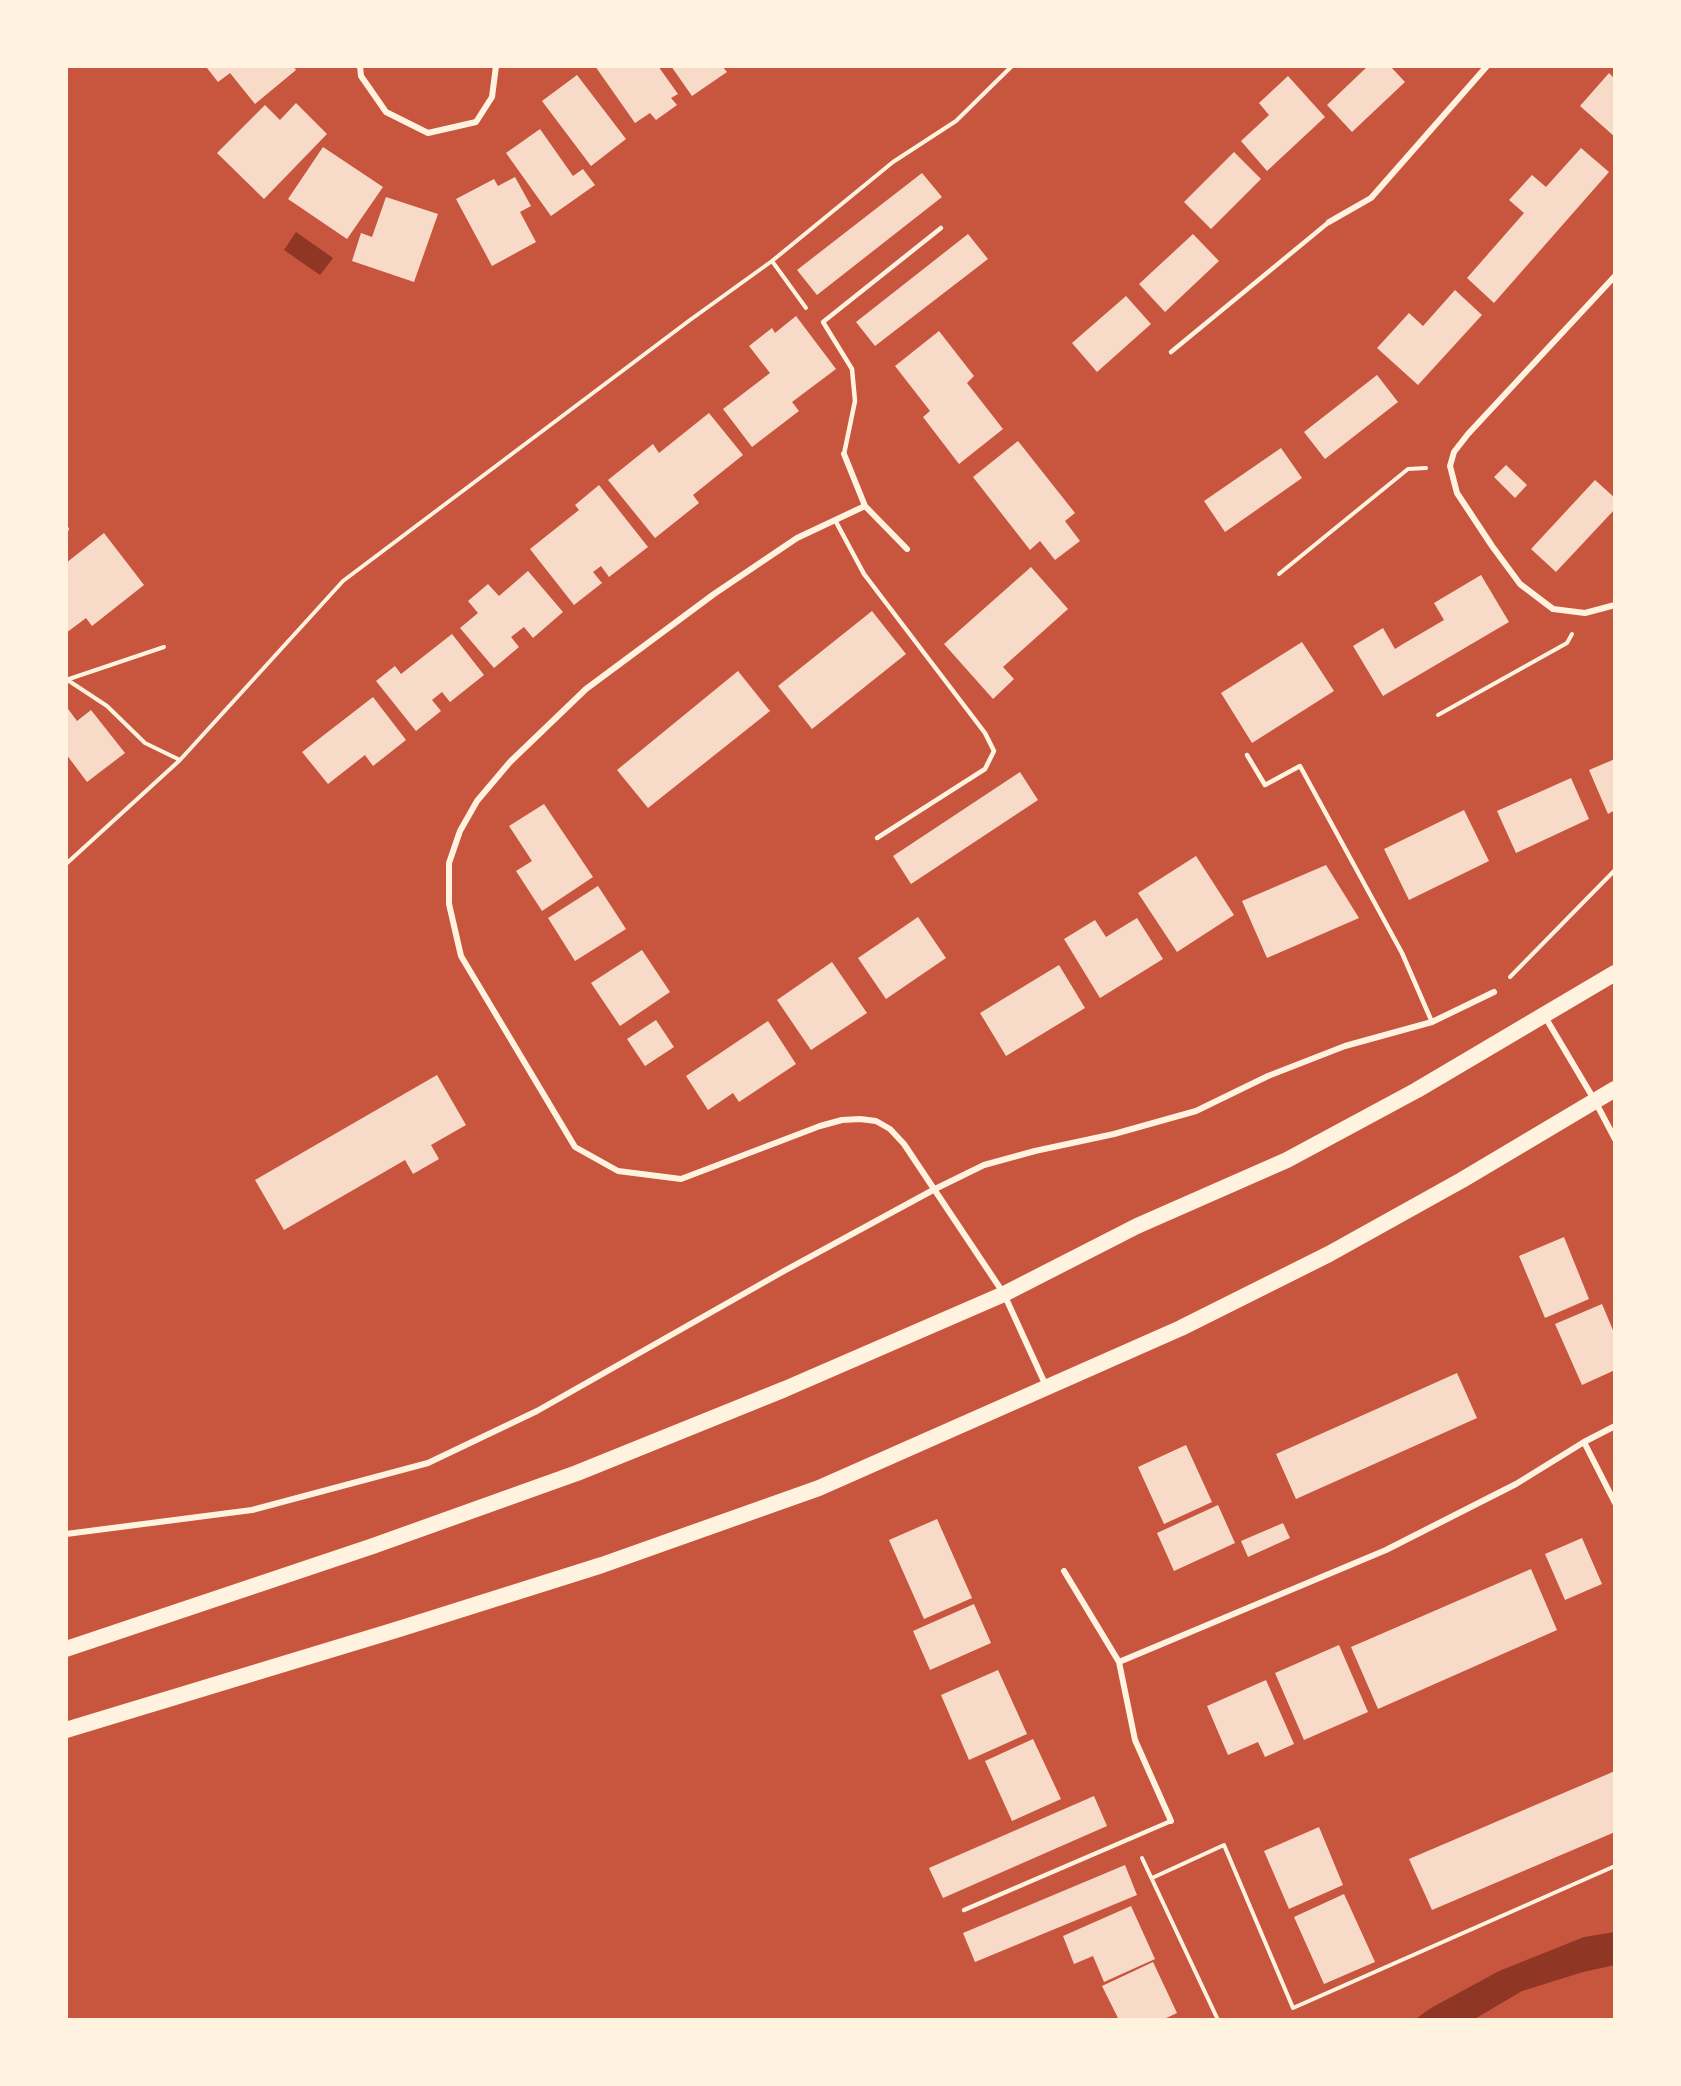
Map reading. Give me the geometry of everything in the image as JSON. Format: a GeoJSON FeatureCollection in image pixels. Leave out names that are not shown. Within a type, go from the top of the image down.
{"type":"FeatureCollection","features":[{"type":"Feature","properties":{"kind":"highway"},"geometry":{"type":"LineString","coordinates":[[66,1649],[373,1546],[577,1473],[785,1389],[1004,1294],[1137,1226],[1287,1160],[1417,1090],[1615,973]]}},
{"type":"Feature","properties":{"kind":"highway"},"geometry":{"type":"LineString","coordinates":[[66,1730],[613,1561],[819,1488],[1181,1328],[1329,1254],[1462,1180],[1615,1089]]}},
{"type":"Feature","properties":{"kind":"street"},"geometry":{"type":"LineString","coordinates":[[360,66],[361,76],[386,112],[428,133],[476,122],[492,97],[496,66]]}},
{"type":"Feature","properties":{"kind":"street"},"geometry":{"type":"LineString","coordinates":[[1329,222],[1371,198],[1487,66]]}},
{"type":"Feature","properties":{"kind":"street"},"geometry":{"type":"LineString","coordinates":[[1615,276],[1468,434],[1454,452],[1450,466],[1457,493],[1520,584],[1552,609],[1585,614],[1615,604]]}},
{"type":"Feature","properties":{"kind":"street"},"geometry":{"type":"LineString","coordinates":[[844,454],[865,506],[907,549]]}},
{"type":"Feature","properties":{"kind":"street"},"geometry":{"type":"LineString","coordinates":[[865,506],[797,538],[714,594],[586,689],[510,762],[477,801],[460,831],[449,863],[449,904],[461,956],[575,1148],[618,1171],[681,1179],[820,1126],[842,1120],[876,1121],[890,1129],[904,1144],[1004,1294],[1046,1387]]}},
{"type":"Feature","properties":{"kind":"street"},"geometry":{"type":"LineString","coordinates":[[66,1534],[252,1510],[428,1463],[537,1411],[784,1271],[984,1165],[1114,1134],[1196,1111],[1268,1076],[1345,1046],[1432,1022],[1494,992]]}},
{"type":"Feature","properties":{"kind":"street"},"geometry":{"type":"LineString","coordinates":[[1544,1014],[1615,1139]]}},
{"type":"Feature","properties":{"kind":"street"},"geometry":{"type":"LineString","coordinates":[[1119,1662],[1386,1550],[1516,1484],[1615,1425]]}},
{"type":"Feature","properties":{"kind":"street"},"geometry":{"type":"LineString","coordinates":[[1584,1442],[1615,1503]]}},
{"type":"Feature","properties":{"kind":"street"},"geometry":{"type":"LineString","coordinates":[[1064,1571],[1119,1662],[1136,1740],[1171,1821]]}},
{"type":"Feature","properties":{"kind":"lane"},"geometry":{"type":"LineString","coordinates":[[1171,352],[1329,222]]}},
{"type":"Feature","properties":{"kind":"lane"},"geometry":{"type":"LineString","coordinates":[[844,454],[855,401],[852,369],[823,322],[941,228]]}},
{"type":"Feature","properties":{"kind":"lane"},"geometry":{"type":"LineString","coordinates":[[834,520],[864,574],[985,733],[994,751],[985,769],[877,838]]}},
{"type":"Feature","properties":{"kind":"lane"},"geometry":{"type":"LineString","coordinates":[[1247,755],[1265,785],[1300,766],[1402,953],[1432,1022]]}},
{"type":"Feature","properties":{"kind":"lane"},"geometry":{"type":"LineString","coordinates":[[963,1910],[1171,1821]]}},
{"type":"Feature","properties":{"kind":"path"},"geometry":{"type":"LineString","coordinates":[[66,864],[180,760],[344,581],[690,320],[772,261],[892,162],[956,121],[1012,66]]}},
{"type":"Feature","properties":{"kind":"path"},"geometry":{"type":"LineString","coordinates":[[772,261],[804,306],[823,322]]}},
{"type":"Feature","properties":{"kind":"path"},"geometry":{"type":"LineString","coordinates":[[1279,574],[1408,469],[1450,466]]}},
{"type":"Feature","properties":{"kind":"path"},"geometry":{"type":"LineString","coordinates":[[1438,715],[1567,643],[1585,614]]}},
{"type":"Feature","properties":{"kind":"path"},"geometry":{"type":"LineString","coordinates":[[67,679],[164,647]]}},
{"type":"Feature","properties":{"kind":"path"},"geometry":{"type":"LineString","coordinates":[[67,679],[107,706],[145,743],[180,760]]}},
{"type":"Feature","properties":{"kind":"path"},"geometry":{"type":"LineString","coordinates":[[1494,992],[1615,870]]}},
{"type":"Feature","properties":{"kind":"path"},"geometry":{"type":"LineString","coordinates":[[1132,1839],[1218,2020]]}},
{"type":"Feature","properties":{"kind":"path"},"geometry":{"type":"LineString","coordinates":[[1152,1878],[1224,1845],[1293,2008],[1615,1866]]}},
{"type":"Feature","properties":{"kind":"shaded area"},"geometry":{"type":"Polygon","coordinates":[[[296,232],[333,258],[320,275],[284,250],[296,232]]]}},
{"type":"Feature","properties":{"kind":"shaded area"},"geometry":{"type":"Polygon","coordinates":[[[1615,1932],[1615,1965],[1583,1972],[1522,1991],[1473,2020],[1414,2020],[1431,2008],[1499,1971],[1584,1937],[1615,1932]]]}},
{"type":"Feature","properties":{"kind":"building"},"geometry":{"type":"Polygon","coordinates":[[[209,66],[293,66],[296,70],[255,104],[230,73],[218,82],[207,68],[209,66]]]}},
{"type":"Feature","properties":{"kind":"building"},"geometry":{"type":"Polygon","coordinates":[[[595,66],[658,66],[678,94],[671,98],[677,105],[656,120],[650,113],[635,123],[595,66]]]}},
{"type":"Feature","properties":{"kind":"building"},"geometry":{"type":"Polygon","coordinates":[[[671,66],[722,66],[727,72],[692,96],[671,66]]]}},
{"type":"Feature","properties":{"kind":"building"},"geometry":{"type":"Polygon","coordinates":[[[1368,66],[1390,66],[1405,82],[1352,132],[1327,105],[1368,66]]]}},
{"type":"Feature","properties":{"kind":"building"},"geometry":{"type":"Polygon","coordinates":[[[1609,73],[1615,79],[1615,137],[1580,106],[1609,73]]]}},
{"type":"Feature","properties":{"kind":"building"},"geometry":{"type":"Polygon","coordinates":[[[577,75],[626,139],[591,166],[542,101],[577,75]]]}},
{"type":"Feature","properties":{"kind":"building"},"geometry":{"type":"Polygon","coordinates":[[[1288,76],[1325,117],[1267,171],[1241,141],[1269,115],[1259,103],[1288,76]]]}},
{"type":"Feature","properties":{"kind":"building"},"geometry":{"type":"Polygon","coordinates":[[[296,103],[327,134],[264,199],[217,153],[265,105],[280,120],[296,103]]]}},
{"type":"Feature","properties":{"kind":"building"},"geometry":{"type":"Polygon","coordinates":[[[540,129],[573,176],[583,169],[595,185],[551,216],[506,153],[540,129]]]}},
{"type":"Feature","properties":{"kind":"building"},"geometry":{"type":"Polygon","coordinates":[[[323,147],[383,187],[347,239],[288,199],[323,147]]]}},
{"type":"Feature","properties":{"kind":"building"},"geometry":{"type":"Polygon","coordinates":[[[1581,148],[1609,172],[1494,303],[1467,278],[1524,213],[1509,200],[1532,175],[1546,187],[1581,148]]]}},
{"type":"Feature","properties":{"kind":"building"},"geometry":{"type":"Polygon","coordinates":[[[1234,152],[1261,179],[1211,229],[1184,202],[1234,152]]]}},
{"type":"Feature","properties":{"kind":"building"},"geometry":{"type":"Polygon","coordinates":[[[922,173],[942,197],[817,295],[797,270],[922,173]]]}},
{"type":"Feature","properties":{"kind":"building"},"geometry":{"type":"Polygon","coordinates":[[[515,177],[531,206],[520,212],[536,242],[492,266],[456,199],[494,179],[498,186],[515,177]]]}},
{"type":"Feature","properties":{"kind":"building"},"geometry":{"type":"Polygon","coordinates":[[[386,197],[438,214],[414,282],[352,261],[361,233],[372,237],[386,197]]]}},
{"type":"Feature","properties":{"kind":"building"},"geometry":{"type":"Polygon","coordinates":[[[968,234],[988,259],[875,346],[856,322],[968,234]]]}},
{"type":"Feature","properties":{"kind":"building"},"geometry":{"type":"Polygon","coordinates":[[[1193,234],[1219,261],[1165,312],[1139,284],[1193,234]]]}},
{"type":"Feature","properties":{"kind":"building"},"geometry":{"type":"Polygon","coordinates":[[[1455,290],[1482,315],[1418,385],[1377,348],[1409,313],[1423,326],[1455,290]]]}},
{"type":"Feature","properties":{"kind":"building"},"geometry":{"type":"Polygon","coordinates":[[[1126,296],[1151,324],[1097,372],[1072,343],[1126,296]]]}},
{"type":"Feature","properties":{"kind":"building"},"geometry":{"type":"Polygon","coordinates":[[[796,316],[836,369],[792,402],[799,411],[752,447],[723,409],[770,373],[749,346],[772,328],[775,333],[796,316]]]}},
{"type":"Feature","properties":{"kind":"building"},"geometry":{"type":"Polygon","coordinates":[[[939,331],[974,376],[967,383],[1003,429],[959,464],[923,417],[930,411],[895,366],[939,331]]]}},
{"type":"Feature","properties":{"kind":"building"},"geometry":{"type":"Polygon","coordinates":[[[1377,375],[1398,402],[1325,459],[1304,432],[1377,375]]]}},
{"type":"Feature","properties":{"kind":"building"},"geometry":{"type":"Polygon","coordinates":[[[709,413],[743,455],[693,495],[699,503],[655,538],[608,480],[653,444],[659,453],[709,413]]]}},
{"type":"Feature","properties":{"kind":"building"},"geometry":{"type":"Polygon","coordinates":[[[1018,441],[1075,513],[1065,521],[1080,541],[1055,560],[1040,541],[1030,550],[973,477],[1018,441]]]}},
{"type":"Feature","properties":{"kind":"building"},"geometry":{"type":"Polygon","coordinates":[[[1281,448],[1302,478],[1225,532],[1204,501],[1281,448]]]}},
{"type":"Feature","properties":{"kind":"building"},"geometry":{"type":"Polygon","coordinates":[[[1506,465],[1527,485],[1515,498],[1494,477],[1506,465]]]}},
{"type":"Feature","properties":{"kind":"building"},"geometry":{"type":"Polygon","coordinates":[[[1595,480],[1615,498],[1615,509],[1556,572],[1531,549],[1595,480]]]}},
{"type":"Feature","properties":{"kind":"building"},"geometry":{"type":"Polygon","coordinates":[[[599,485],[648,547],[609,577],[601,566],[593,572],[602,583],[574,605],[530,549],[579,510],[575,505],[599,485]]]}},
{"type":"Feature","properties":{"kind":"building"},"geometry":{"type":"Polygon","coordinates":[[[104,533],[144,585],[92,626],[86,618],[66,633],[66,563],[104,533]]]}},
{"type":"Feature","properties":{"kind":"building"},"geometry":{"type":"Polygon","coordinates":[[[1031,567],[1068,609],[1003,667],[1014,679],[993,699],[944,644],[1031,567]]]}},
{"type":"Feature","properties":{"kind":"building"},"geometry":{"type":"Polygon","coordinates":[[[528,571],[563,612],[533,638],[524,627],[511,637],[519,647],[494,668],[460,628],[478,613],[468,601],[488,584],[499,596],[528,571]]]}},
{"type":"Feature","properties":{"kind":"building"},"geometry":{"type":"Polygon","coordinates":[[[1481,575],[1509,622],[1383,696],[1353,646],[1383,628],[1395,649],[1444,620],[1434,603],[1481,575]]]}},
{"type":"Feature","properties":{"kind":"building"},"geometry":{"type":"Polygon","coordinates":[[[872,611],[906,654],[812,729],[778,686],[872,611]]]}},
{"type":"Feature","properties":{"kind":"building"},"geometry":{"type":"Polygon","coordinates":[[[452,634],[484,675],[450,702],[442,692],[432,700],[441,711],[416,731],[376,681],[395,666],[401,674],[452,634]]]}},
{"type":"Feature","properties":{"kind":"building"},"geometry":{"type":"Polygon","coordinates":[[[1302,642],[1334,691],[1252,743],[1221,693],[1302,642]]]}},
{"type":"Feature","properties":{"kind":"building"},"geometry":{"type":"Polygon","coordinates":[[[738,671],[770,711],[648,808],[617,770],[738,671]]]}},
{"type":"Feature","properties":{"kind":"building"},"geometry":{"type":"Polygon","coordinates":[[[373,697],[406,740],[373,766],[365,755],[328,784],[302,752],[373,697]]]}},
{"type":"Feature","properties":{"kind":"building"},"geometry":{"type":"Polygon","coordinates":[[[66,706],[77,721],[91,710],[125,753],[87,782],[66,754],[66,706]]]}},
{"type":"Feature","properties":{"kind":"building"},"geometry":{"type":"Polygon","coordinates":[[[1615,759],[1615,810],[1608,814],[1589,770],[1615,759]]]}},
{"type":"Feature","properties":{"kind":"building"},"geometry":{"type":"Polygon","coordinates":[[[1020,772],[1038,800],[911,884],[893,856],[1020,772]]]}},
{"type":"Feature","properties":{"kind":"building"},"geometry":{"type":"Polygon","coordinates":[[[1571,778],[1589,819],[1516,853],[1497,811],[1571,778]]]}},
{"type":"Feature","properties":{"kind":"building"},"geometry":{"type":"Polygon","coordinates":[[[544,804],[593,877],[542,911],[516,871],[532,861],[509,826],[544,804]]]}},
{"type":"Feature","properties":{"kind":"building"},"geometry":{"type":"Polygon","coordinates":[[[1464,810],[1489,861],[1409,900],[1384,849],[1464,810]]]}},
{"type":"Feature","properties":{"kind":"building"},"geometry":{"type":"Polygon","coordinates":[[[1196,856],[1234,915],[1177,952],[1138,893],[1196,856]]]}},
{"type":"Feature","properties":{"kind":"building"},"geometry":{"type":"Polygon","coordinates":[[[1326,865],[1359,918],[1267,958],[1242,901],[1326,865]]]}},
{"type":"Feature","properties":{"kind":"building"},"geometry":{"type":"Polygon","coordinates":[[[598,886],[626,929],[575,961],[548,918],[598,886]]]}},
{"type":"Feature","properties":{"kind":"building"},"geometry":{"type":"Polygon","coordinates":[[[918,917],[946,958],[886,999],[858,958],[918,917]]]}},
{"type":"Feature","properties":{"kind":"building"},"geometry":{"type":"Polygon","coordinates":[[[1137,918],[1163,959],[1100,998],[1064,939],[1095,920],[1106,937],[1137,918]]]}},
{"type":"Feature","properties":{"kind":"building"},"geometry":{"type":"Polygon","coordinates":[[[642,950],[670,992],[620,1026],[591,983],[642,950]]]}},
{"type":"Feature","properties":{"kind":"building"},"geometry":{"type":"Polygon","coordinates":[[[832,962],[867,1013],[811,1050],[777,1000],[832,962]]]}},
{"type":"Feature","properties":{"kind":"building"},"geometry":{"type":"Polygon","coordinates":[[[1059,965],[1085,1008],[1006,1056],[980,1013],[1059,965]]]}},
{"type":"Feature","properties":{"kind":"building"},"geometry":{"type":"Polygon","coordinates":[[[656,1020],[674,1047],[645,1066],[627,1039],[656,1020]]]}},
{"type":"Feature","properties":{"kind":"building"},"geometry":{"type":"Polygon","coordinates":[[[768,1021],[796,1064],[739,1102],[733,1093],[708,1110],[686,1076],[768,1021]]]}},
{"type":"Feature","properties":{"kind":"building"},"geometry":{"type":"Polygon","coordinates":[[[437,1075],[466,1125],[431,1145],[439,1159],[413,1174],[405,1160],[284,1230],[255,1180],[437,1075]]]}},
{"type":"Feature","properties":{"kind":"building"},"geometry":{"type":"Polygon","coordinates":[[[1564,1237],[1589,1299],[1545,1318],[1519,1256],[1564,1237]]]}},
{"type":"Feature","properties":{"kind":"building"},"geometry":{"type":"Polygon","coordinates":[[[1602,1304],[1615,1335],[1615,1370],[1582,1385],[1555,1324],[1602,1304]]]}},
{"type":"Feature","properties":{"kind":"building"},"geometry":{"type":"Polygon","coordinates":[[[1457,1373],[1477,1418],[1296,1499],[1276,1454],[1457,1373]]]}},
{"type":"Feature","properties":{"kind":"building"},"geometry":{"type":"Polygon","coordinates":[[[1186,1445],[1212,1502],[1164,1524],[1138,1467],[1186,1445]]]}},
{"type":"Feature","properties":{"kind":"building"},"geometry":{"type":"Polygon","coordinates":[[[1218,1505],[1235,1543],[1174,1571],[1157,1533],[1218,1505]]]}},
{"type":"Feature","properties":{"kind":"building"},"geometry":{"type":"Polygon","coordinates":[[[937,1519],[972,1598],[924,1619],[889,1540],[937,1519]]]}},
{"type":"Feature","properties":{"kind":"building"},"geometry":{"type":"Polygon","coordinates":[[[1283,1523],[1290,1538],[1248,1557],[1241,1541],[1283,1523]]]}},
{"type":"Feature","properties":{"kind":"building"},"geometry":{"type":"Polygon","coordinates":[[[1582,1538],[1602,1584],[1565,1600],[1545,1554],[1582,1538]]]}},
{"type":"Feature","properties":{"kind":"building"},"geometry":{"type":"Polygon","coordinates":[[[1531,1569],[1557,1630],[1378,1709],[1351,1647],[1531,1569]]]}},
{"type":"Feature","properties":{"kind":"building"},"geometry":{"type":"Polygon","coordinates":[[[974,1604],[991,1643],[930,1670],[913,1631],[974,1604]]]}},
{"type":"Feature","properties":{"kind":"building"},"geometry":{"type":"Polygon","coordinates":[[[1339,1645],[1368,1712],[1304,1740],[1275,1673],[1339,1645]]]}},
{"type":"Feature","properties":{"kind":"building"},"geometry":{"type":"Polygon","coordinates":[[[998,1670],[1027,1734],[969,1760],[941,1695],[998,1670]]]}},
{"type":"Feature","properties":{"kind":"building"},"geometry":{"type":"Polygon","coordinates":[[[1266,1680],[1294,1744],[1265,1757],[1258,1742],[1228,1755],[1207,1706],[1266,1680]]]}},
{"type":"Feature","properties":{"kind":"building"},"geometry":{"type":"Polygon","coordinates":[[[1033,1739],[1061,1799],[1012,1821],[985,1761],[1033,1739]]]}},
{"type":"Feature","properties":{"kind":"building"},"geometry":{"type":"Polygon","coordinates":[[[1615,1771],[1615,1832],[1432,1910],[1409,1859],[1615,1771]]]}},
{"type":"Feature","properties":{"kind":"building"},"geometry":{"type":"Polygon","coordinates":[[[1094,1796],[1107,1826],[943,1898],[929,1868],[1094,1796]]]}},
{"type":"Feature","properties":{"kind":"building"},"geometry":{"type":"Polygon","coordinates":[[[1319,1827],[1343,1885],[1289,1909],[1264,1851],[1319,1827]]]}},
{"type":"Feature","properties":{"kind":"building"},"geometry":{"type":"Polygon","coordinates":[[[1125,1865],[1137,1895],[975,1962],[963,1933],[1125,1865]]]}},
{"type":"Feature","properties":{"kind":"building"},"geometry":{"type":"Polygon","coordinates":[[[1344,1894],[1375,1962],[1324,1984],[1294,1917],[1344,1894]]]}},
{"type":"Feature","properties":{"kind":"building"},"geometry":{"type":"Polygon","coordinates":[[[1131,1906],[1155,1959],[1104,1982],[1093,1956],[1074,1964],[1063,1936],[1131,1906]]]}},
{"type":"Feature","properties":{"kind":"building"},"geometry":{"type":"Polygon","coordinates":[[[1153,1962],[1177,2013],[1162,2020],[1119,2020],[1102,1986],[1153,1962]]]}}]}
